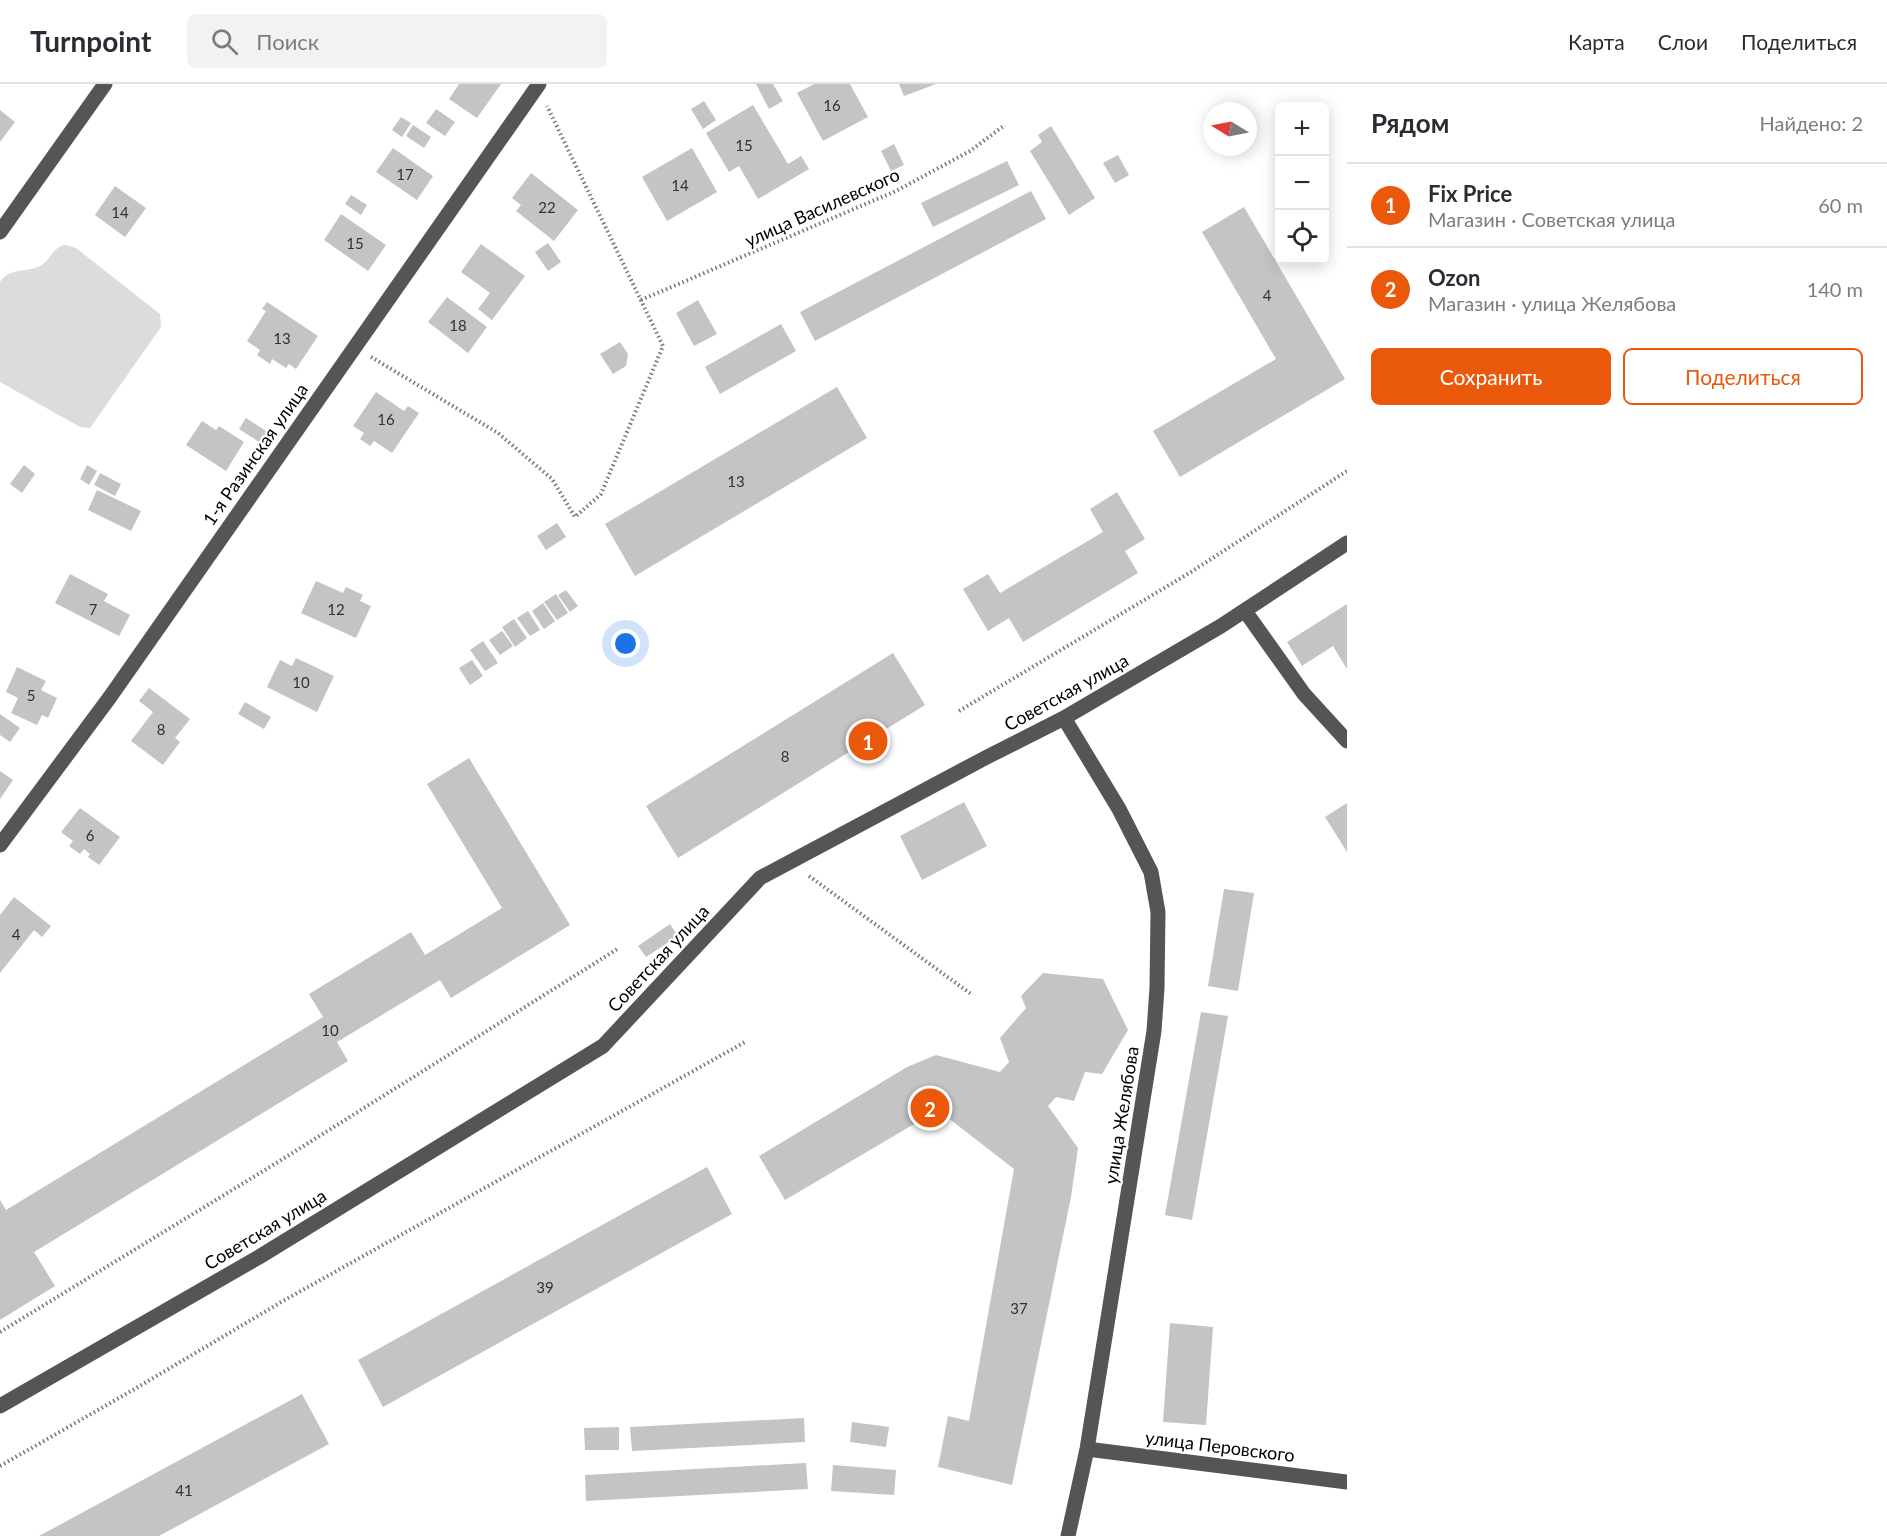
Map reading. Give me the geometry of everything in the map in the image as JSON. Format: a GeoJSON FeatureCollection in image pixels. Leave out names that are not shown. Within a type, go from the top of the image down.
{"type":"FeatureCollection","features":[{"type":"Feature","properties":{"kind":"street"},"geometry":{"type":"LineString","coordinates":[[0,232],[105,84]]}},
{"type":"Feature","properties":{"kind":"street","name":"1-я Разинская улица"},"geometry":{"type":"LineString","coordinates":[[0,845],[110,697],[538,85]]}},
{"type":"Feature","properties":{"kind":"street","name":"Советская улица"},"geometry":{"type":"LineString","coordinates":[[0,1406],[259,1257],[603,1046],[760,878],[1064,718],[1245,611],[1347,543]]}},
{"type":"Feature","properties":{"kind":"street"},"geometry":{"type":"LineString","coordinates":[[1245,611],[1304,694],[1347,741]]}},
{"type":"Feature","properties":{"kind":"street","name":"улица Желябова"},"geometry":{"type":"LineString","coordinates":[[1064,718],[1119,809],[1151,872],[1158,912],[1154,1031],[1087,1449],[1068,1536]]}},
{"type":"Feature","properties":{"kind":"street","name":"улица Перовского"},"geometry":{"type":"LineString","coordinates":[[1087,1449],[1347,1482]]}},
{"type":"Feature","properties":{"kind":"path"},"geometry":{"type":"LineString","coordinates":[[354,347],[498,433],[552,479],[575,517],[601,494],[663,346],[538,85]]}},
{"type":"Feature","properties":{"kind":"path","name":"улица Василевского"},"geometry":{"type":"LineString","coordinates":[[641,300],[896,191],[970,151],[1005,125]]}},
{"type":"Feature","properties":{"kind":"path"},"geometry":{"type":"LineString","coordinates":[[959,711],[1191,572],[1347,471]]}},
{"type":"Feature","properties":{"kind":"path"},"geometry":{"type":"LineString","coordinates":[[790,862],[971,994]]}},
{"type":"Feature","properties":{"kind":"path"},"geometry":{"type":"LineString","coordinates":[[0,1332],[278,1162],[619,948]]}},
{"type":"Feature","properties":{"kind":"path"},"geometry":{"type":"LineString","coordinates":[[0,1466],[283,1301],[745,1042]]}},
{"type":"Feature","properties":{"kind":"shaded area"},"geometry":{"type":"Polygon","coordinates":[[[66,245],[76,248],[160,314],[161,327],[90,428],[80,427],[0,382],[0,282],[13,272],[40,266],[58,248],[66,245]]]}},
{"type":"Feature","properties":{"kind":"building"},"geometry":{"type":"Polygon","coordinates":[[[459,84],[501,84],[477,118],[449,99],[459,84]]]}},
{"type":"Feature","properties":{"kind":"building"},"geometry":{"type":"Polygon","coordinates":[[[756,84],[773,84],[783,101],[769,109],[756,84]]]}},
{"type":"Feature","properties":{"kind":"building"},"geometry":{"type":"Polygon","coordinates":[[[814,84],[850,84],[868,117],[823,141],[797,93],[814,84]]]}},
{"type":"Feature","properties":{"kind":"building"},"geometry":{"type":"Polygon","coordinates":[[[899,84],[936,84],[904,96],[899,84]]]}},
{"type":"Feature","properties":{"kind":"building"},"geometry":{"type":"Polygon","coordinates":[[[704,101],[716,120],[703,129],[691,109],[704,101]]]}},
{"type":"Feature","properties":{"kind":"building"},"geometry":{"type":"Polygon","coordinates":[[[753,105],[788,164],[801,156],[809,169],[758,199],[739,166],[729,172],[706,133],[753,105]]]}},
{"type":"Feature","properties":{"kind":"building"},"geometry":{"type":"Polygon","coordinates":[[[436,109],[455,122],[445,136],[426,123],[436,109]]]}},
{"type":"Feature","properties":{"kind":"building"},"geometry":{"type":"Polygon","coordinates":[[[0,110],[15,122],[0,142],[0,110]]]}},
{"type":"Feature","properties":{"kind":"building"},"geometry":{"type":"Polygon","coordinates":[[[401,117],[411,123],[402,137],[392,130],[401,117]]]}},
{"type":"Feature","properties":{"kind":"building"},"geometry":{"type":"Polygon","coordinates":[[[413,125],[431,137],[424,148],[406,136],[413,125]]]}},
{"type":"Feature","properties":{"kind":"building"},"geometry":{"type":"Polygon","coordinates":[[[1051,126],[1095,198],[1069,215],[1030,151],[1042,142],[1038,135],[1051,126]]]}},
{"type":"Feature","properties":{"kind":"building"},"geometry":{"type":"Polygon","coordinates":[[[894,144],[904,165],[891,171],[881,151],[894,144]]]}},
{"type":"Feature","properties":{"kind":"building"},"geometry":{"type":"Polygon","coordinates":[[[393,148],[433,176],[417,200],[376,172],[393,148]]]}},
{"type":"Feature","properties":{"kind":"building"},"geometry":{"type":"Polygon","coordinates":[[[692,148],[717,192],[667,221],[642,177],[692,148]]]}},
{"type":"Feature","properties":{"kind":"building"},"geometry":{"type":"Polygon","coordinates":[[[1118,155],[1129,175],[1115,183],[1103,163],[1118,155]]]}},
{"type":"Feature","properties":{"kind":"building"},"geometry":{"type":"Polygon","coordinates":[[[1007,161],[1019,185],[933,227],[921,203],[1007,161]]]}},
{"type":"Feature","properties":{"kind":"building"},"geometry":{"type":"Polygon","coordinates":[[[531,173],[578,210],[554,241],[516,211],[521,205],[512,198],[531,173]]]}},
{"type":"Feature","properties":{"kind":"building"},"geometry":{"type":"Polygon","coordinates":[[[115,186],[146,208],[125,237],[95,215],[115,186]]]}},
{"type":"Feature","properties":{"kind":"building"},"geometry":{"type":"Polygon","coordinates":[[[1031,191],[1046,219],[815,341],[800,312],[1031,191]]]}},
{"type":"Feature","properties":{"kind":"building"},"geometry":{"type":"Polygon","coordinates":[[[351,195],[367,205],[361,215],[345,204],[351,195]]]}},
{"type":"Feature","properties":{"kind":"building"},"geometry":{"type":"Polygon","coordinates":[[[1244,207],[1275,260],[1275,264],[1277,264],[1345,379],[1180,477],[1153,431],[1276,359],[1202,232],[1244,207]]]}},
{"type":"Feature","properties":{"kind":"building"},"geometry":{"type":"Polygon","coordinates":[[[341,214],[386,245],[368,271],[324,240],[341,214]]]}},
{"type":"Feature","properties":{"kind":"building"},"geometry":{"type":"Polygon","coordinates":[[[548,243],[561,262],[548,271],[535,252],[548,243]]]}},
{"type":"Feature","properties":{"kind":"building"},"geometry":{"type":"Polygon","coordinates":[[[481,244],[525,276],[492,320],[478,309],[490,293],[461,272],[481,244]]]}},
{"type":"Feature","properties":{"kind":"building"},"geometry":{"type":"Polygon","coordinates":[[[447,297],[487,327],[468,353],[428,322],[447,297]]]}},
{"type":"Feature","properties":{"kind":"building"},"geometry":{"type":"Polygon","coordinates":[[[698,300],[717,334],[694,346],[676,313],[698,300]]]}},
{"type":"Feature","properties":{"kind":"building"},"geometry":{"type":"Polygon","coordinates":[[[267,302],[318,336],[296,369],[289,364],[286,368],[272,359],[270,364],[257,355],[260,350],[247,341],[266,311],[262,309],[267,302]]]}},
{"type":"Feature","properties":{"kind":"building"},"geometry":{"type":"Polygon","coordinates":[[[781,324],[796,351],[720,394],[705,367],[781,324]]]}},
{"type":"Feature","properties":{"kind":"building"},"geometry":{"type":"Polygon","coordinates":[[[620,342],[628,354],[626,366],[613,374],[600,354],[620,342]]]}},
{"type":"Feature","properties":{"kind":"building"},"geometry":{"type":"Polygon","coordinates":[[[837,387],[867,438],[635,576],[605,524],[837,387]]]}},
{"type":"Feature","properties":{"kind":"building"},"geometry":{"type":"Polygon","coordinates":[[[376,392],[404,411],[408,406],[419,413],[392,453],[374,441],[370,446],[360,439],[364,433],[353,426],[376,392]]]}},
{"type":"Feature","properties":{"kind":"building"},"geometry":{"type":"Polygon","coordinates":[[[246,418],[269,433],[262,444],[239,429],[246,418]]]}},
{"type":"Feature","properties":{"kind":"building"},"geometry":{"type":"Polygon","coordinates":[[[202,421],[216,430],[219,426],[244,442],[226,471],[186,445],[202,421]]]}},
{"type":"Feature","properties":{"kind":"building"},"geometry":{"type":"Polygon","coordinates":[[[24,465],[35,474],[22,493],[10,484],[24,465]]]}},
{"type":"Feature","properties":{"kind":"building"},"geometry":{"type":"Polygon","coordinates":[[[87,465],[97,471],[89,485],[80,479],[87,465]]]}},
{"type":"Feature","properties":{"kind":"building"},"geometry":{"type":"Polygon","coordinates":[[[100,473],[121,484],[115,496],[94,485],[100,473]]]}},
{"type":"Feature","properties":{"kind":"building"},"geometry":{"type":"Polygon","coordinates":[[[97,490],[141,511],[131,531],[88,510],[97,490]]]}},
{"type":"Feature","properties":{"kind":"building"},"geometry":{"type":"Polygon","coordinates":[[[1117,492],[1145,539],[1125,551],[1138,573],[1023,642],[1009,618],[988,631],[963,589],[988,574],[1000,593],[1103,532],[1090,509],[1117,492]]]}},
{"type":"Feature","properties":{"kind":"building"},"geometry":{"type":"Polygon","coordinates":[[[557,523],[566,537],[546,550],[537,536],[557,523]]]}},
{"type":"Feature","properties":{"kind":"building"},"geometry":{"type":"Polygon","coordinates":[[[70,574],[108,594],[104,601],[130,615],[119,636],[55,603],[70,574]]]}},
{"type":"Feature","properties":{"kind":"building"},"geometry":{"type":"Polygon","coordinates":[[[316,581],[343,593],[346,587],[363,595],[360,601],[371,606],[356,638],[301,613],[316,581]]]}},
{"type":"Feature","properties":{"kind":"building"},"geometry":{"type":"Polygon","coordinates":[[[566,590],[578,606],[570,612],[558,595],[566,590]]]}},
{"type":"Feature","properties":{"kind":"building"},"geometry":{"type":"Polygon","coordinates":[[[556,594],[568,613],[557,620],[544,602],[556,594]]]}},
{"type":"Feature","properties":{"kind":"building"},"geometry":{"type":"Polygon","coordinates":[[[543,603],[555,621],[544,629],[532,611],[543,603]]]}},
{"type":"Feature","properties":{"kind":"building"},"geometry":{"type":"Polygon","coordinates":[[[1347,604],[1347,669],[1333,646],[1302,666],[1287,642],[1347,604]]]}},
{"type":"Feature","properties":{"kind":"building"},"geometry":{"type":"Polygon","coordinates":[[[528,611],[540,630],[530,636],[517,618],[528,611]]]}},
{"type":"Feature","properties":{"kind":"building"},"geometry":{"type":"Polygon","coordinates":[[[514,619],[527,638],[515,647],[502,627],[514,619]]]}},
{"type":"Feature","properties":{"kind":"building"},"geometry":{"type":"Polygon","coordinates":[[[502,631],[513,646],[500,655],[489,640],[502,631]]]}},
{"type":"Feature","properties":{"kind":"building"},"geometry":{"type":"Polygon","coordinates":[[[483,641],[498,663],[485,671],[470,650],[483,641]]]}},
{"type":"Feature","properties":{"kind":"building"},"geometry":{"type":"Polygon","coordinates":[[[893,653],[925,705],[678,858],[646,806],[893,653]]]}},
{"type":"Feature","properties":{"kind":"building"},"geometry":{"type":"Polygon","coordinates":[[[296,658],[334,676],[317,712],[267,687],[280,660],[292,666],[296,658]]]}},
{"type":"Feature","properties":{"kind":"building"},"geometry":{"type":"Polygon","coordinates":[[[472,660],[483,676],[470,685],[459,668],[472,660]]]}},
{"type":"Feature","properties":{"kind":"building"},"geometry":{"type":"Polygon","coordinates":[[[17,667],[46,681],[41,690],[57,698],[48,718],[42,715],[37,725],[11,713],[18,698],[6,692],[17,667]]]}},
{"type":"Feature","properties":{"kind":"building"},"geometry":{"type":"Polygon","coordinates":[[[149,688],[190,719],[175,738],[180,742],[163,765],[131,741],[153,712],[139,701],[149,688]]]}},
{"type":"Feature","properties":{"kind":"building"},"geometry":{"type":"Polygon","coordinates":[[[245,702],[271,717],[264,729],[238,714],[245,702]]]}},
{"type":"Feature","properties":{"kind":"building"},"geometry":{"type":"Polygon","coordinates":[[[0,714],[20,728],[10,742],[0,735],[0,714]]]}},
{"type":"Feature","properties":{"kind":"building"},"geometry":{"type":"Polygon","coordinates":[[[469,758],[570,925],[451,998],[440,980],[337,1042],[348,1061],[34,1252],[55,1286],[0,1320],[0,1200],[6,1210],[323,1017],[309,994],[411,932],[425,955],[502,908],[427,784],[469,758]]]}},
{"type":"Feature","properties":{"kind":"building"},"geometry":{"type":"Polygon","coordinates":[[[0,771],[13,780],[0,799],[0,771]]]}},
{"type":"Feature","properties":{"kind":"building"},"geometry":{"type":"Polygon","coordinates":[[[964,802],[987,846],[922,880],[900,836],[964,802]]]}},
{"type":"Feature","properties":{"kind":"building"},"geometry":{"type":"Polygon","coordinates":[[[1347,803],[1347,852],[1325,817],[1347,803]]]}},
{"type":"Feature","properties":{"kind":"building"},"geometry":{"type":"Polygon","coordinates":[[[80,808],[120,837],[99,865],[88,857],[90,854],[84,849],[80,854],[69,846],[73,841],[61,832],[80,808]]]}},
{"type":"Feature","properties":{"kind":"building"},"geometry":{"type":"Polygon","coordinates":[[[1224,889],[1254,893],[1238,991],[1208,986],[1224,889]]]}},
{"type":"Feature","properties":{"kind":"building"},"geometry":{"type":"Polygon","coordinates":[[[14,897],[51,926],[42,937],[34,930],[0,973],[0,915],[14,897]]]}},
{"type":"Feature","properties":{"kind":"building"},"geometry":{"type":"Polygon","coordinates":[[[670,924],[678,936],[646,957],[638,946],[670,924]]]}},
{"type":"Feature","properties":{"kind":"building"},"geometry":{"type":"Polygon","coordinates":[[[1043,973],[1103,979],[1128,1030],[1102,1074],[1085,1072],[1074,1101],[1056,1097],[1048,1106],[1078,1148],[1071,1197],[1012,1485],[938,1467],[948,1416],[969,1421],[1014,1169],[938,1110],[785,1200],[759,1156],[907,1067],[936,1055],[1000,1072],[1009,1062],[1000,1038],[1026,1008],[1021,996],[1043,973]]]}},
{"type":"Feature","properties":{"kind":"building"},"geometry":{"type":"Polygon","coordinates":[[[1201,1012],[1228,1016],[1192,1220],[1165,1215],[1201,1012]]]}},
{"type":"Feature","properties":{"kind":"building"},"geometry":{"type":"Polygon","coordinates":[[[707,1167],[732,1214],[383,1407],[358,1360],[707,1167]]]}},
{"type":"Feature","properties":{"kind":"building"},"geometry":{"type":"Polygon","coordinates":[[[1170,1323],[1213,1327],[1206,1425],[1163,1422],[1170,1323]]]}},
{"type":"Feature","properties":{"kind":"building"},"geometry":{"type":"Polygon","coordinates":[[[302,1394],[329,1444],[159,1536],[39,1536],[302,1394]]]}},
{"type":"Feature","properties":{"kind":"building"},"geometry":{"type":"Polygon","coordinates":[[[804,1418],[805,1442],[632,1451],[630,1427],[804,1418]]]}},
{"type":"Feature","properties":{"kind":"building"},"geometry":{"type":"Polygon","coordinates":[[[852,1422],[889,1427],[886,1447],[850,1442],[852,1422]]]}},
{"type":"Feature","properties":{"kind":"building"},"geometry":{"type":"Polygon","coordinates":[[[619,1427],[619,1450],[585,1450],[584,1428],[619,1427]]]}},
{"type":"Feature","properties":{"kind":"building"},"geometry":{"type":"Polygon","coordinates":[[[806,1463],[808,1489],[586,1501],[585,1475],[806,1463]]]}},
{"type":"Feature","properties":{"kind":"building"},"geometry":{"type":"Polygon","coordinates":[[[833,1465],[896,1470],[894,1495],[831,1491],[833,1465]]]}},
{"type":"Feature","properties":{"kind":"place","name":"Fix Price"},"geometry":{"type":"Point","coordinates":[868,741]}},
{"type":"Feature","properties":{"kind":"place","name":"Ozon"},"geometry":{"type":"Point","coordinates":[930,1108]}}]}
